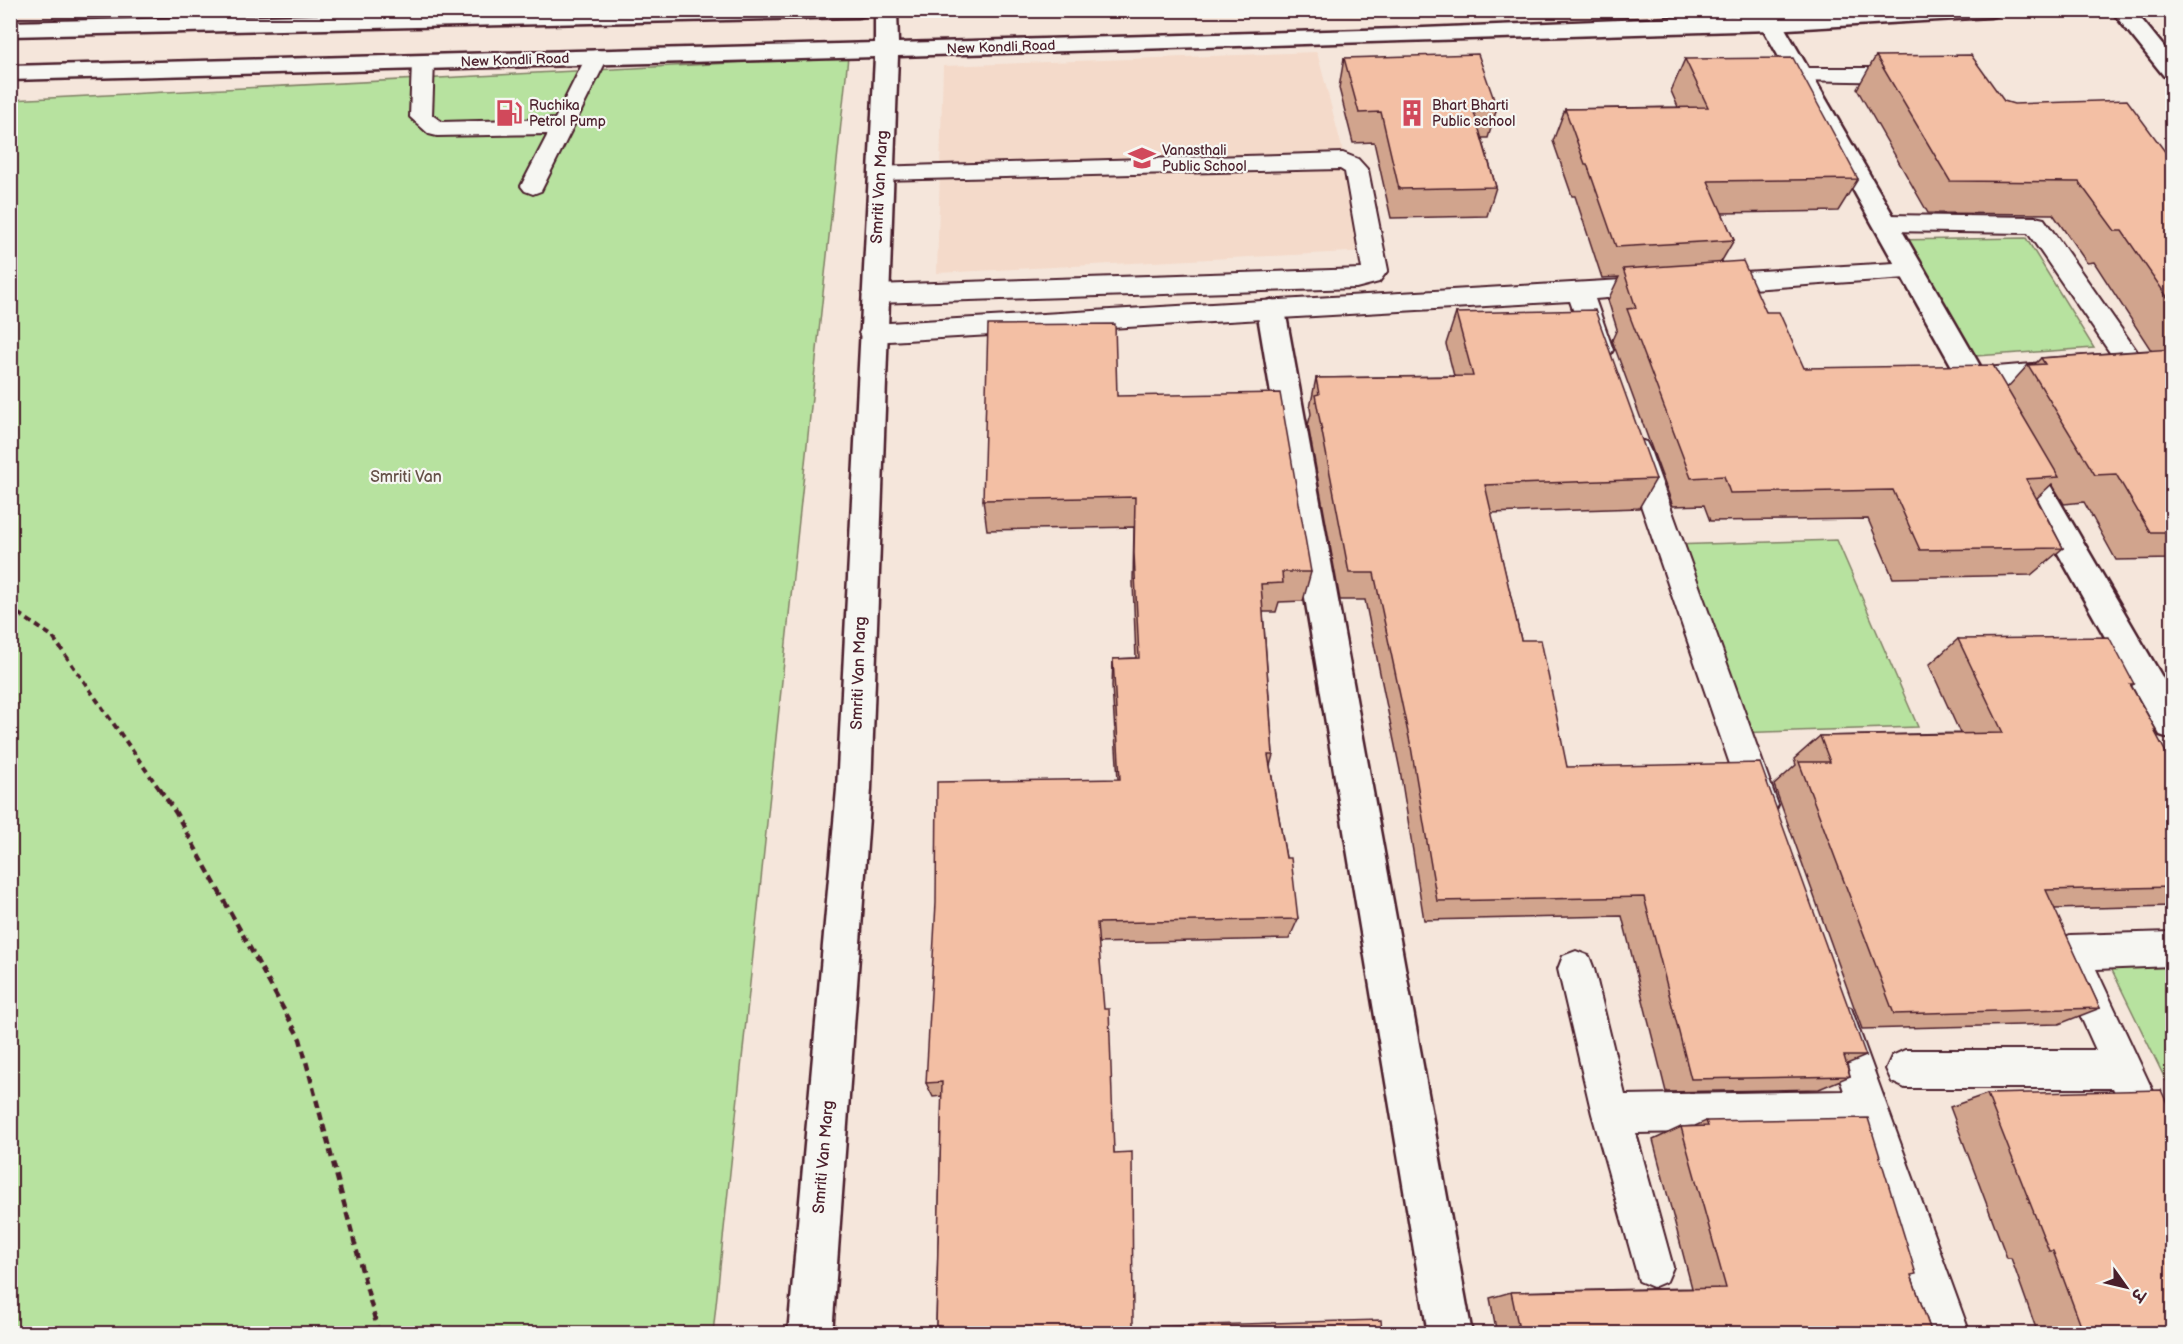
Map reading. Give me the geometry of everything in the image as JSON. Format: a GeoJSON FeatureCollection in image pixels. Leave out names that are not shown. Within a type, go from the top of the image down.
{"type":"FeatureCollection","features":[{"type":"Feature","properties":{"kind":"street"},"geometry":{"type":"LineString","coordinates":[[10,29],[358,17],[858,10]]}},
{"type":"Feature","properties":{"kind":"street","name":"Smriti Van Marg"},"geometry":{"type":"LineString","coordinates":[[810,1334],[854,789],[874,294],[887,50],[886,10]]}},
{"type":"Feature","properties":{"kind":"street","name":"New Kondli Road"},"geometry":{"type":"LineString","coordinates":[[10,73],[887,50],[1771,23],[1990,10]]}},
{"type":"Feature","properties":{"kind":"street"},"geometry":{"type":"LineString","coordinates":[[2122,10],[2172,71]]}},
{"type":"Feature","properties":{"kind":"street"},"geometry":{"type":"LineString","coordinates":[[1771,23],[2172,724]]}},
{"type":"Feature","properties":{"kind":"street"},"geometry":{"type":"LineString","coordinates":[[1271,310],[1450,1334]]}},
{"type":"Feature","properties":{"kind":"lane"},"geometry":{"type":"LineString","coordinates":[[532,186],[597,57]]}},
{"type":"Feature","properties":{"kind":"lane"},"geometry":{"type":"LineString","coordinates":[[423,62],[421,117],[437,129],[563,126]]}},
{"type":"Feature","properties":{"kind":"lane"},"geometry":{"type":"LineString","coordinates":[[1800,75],[1923,75]]}},
{"type":"Feature","properties":{"kind":"lane"},"geometry":{"type":"LineString","coordinates":[[874,294],[1356,279],[1370,276],[1375,270],[1356,170],[1343,161],[881,172]]}},
{"type":"Feature","properties":{"kind":"lane"},"geometry":{"type":"LineString","coordinates":[[1885,223],[2035,225],[2127,357],[2120,367],[1973,379]]}},
{"type":"Feature","properties":{"kind":"lane"},"geometry":{"type":"LineString","coordinates":[[873,333],[1912,271]]}},
{"type":"Feature","properties":{"kind":"lane"},"geometry":{"type":"LineString","coordinates":[[1579,291],[1611,379]]}},
{"type":"Feature","properties":{"kind":"lane"},"geometry":{"type":"LineString","coordinates":[[1627,424],[1770,833]]}},
{"type":"Feature","properties":{"kind":"lane"},"geometry":{"type":"LineString","coordinates":[[2172,949],[2070,953],[2172,1175]]}},
{"type":"Feature","properties":{"kind":"lane"},"geometry":{"type":"LineString","coordinates":[[1576,969],[1611,1114],[1653,1267]]}},
{"type":"Feature","properties":{"kind":"lane"},"geometry":{"type":"LineString","coordinates":[[1826,988],[1949,1334]]}},
{"type":"Feature","properties":{"kind":"lane"},"geometry":{"type":"LineString","coordinates":[[1905,1069],[2124,1069]]}},
{"type":"Feature","properties":{"kind":"lane"},"geometry":{"type":"LineString","coordinates":[[1611,1114],[1869,1110]]}},
{"type":"Feature","properties":{"kind":"path"},"geometry":{"type":"LineString","coordinates":[[10,608],[52,636],[176,813],[300,1039],[379,1334]]}},
{"type":"Feature","properties":{"kind":"shaded area","name":"Vanasthali Public School"},"geometry":{"type":"Polygon","coordinates":[[[1317,52],[1369,251],[937,273],[943,66],[1317,52]]]}},
{"type":"Feature","properties":{"kind":"green space","name":"Smriti Van"},"geometry":{"type":"Polygon","coordinates":[[[848,57],[713,1333],[11,1334],[11,100],[848,57]]]}},
{"type":"Feature","properties":{"kind":"green space"},"geometry":{"type":"Polygon","coordinates":[[[2026,238],[2094,348],[1961,357],[1894,240],[2026,238]]]}},
{"type":"Feature","properties":{"kind":"green space"},"geometry":{"type":"Polygon","coordinates":[[[1837,540],[1918,727],[1735,733],[1670,545],[1837,540]]]}},
{"type":"Feature","properties":{"kind":"green space"},"geometry":{"type":"Polygon","coordinates":[[[2172,962],[2172,1093],[2110,966],[2172,962]]]}},
{"type":"Feature","properties":{"kind":"building"},"geometry":{"type":"Polygon","coordinates":[[[1478,54],[1497,108],[1473,109],[1496,187],[1399,189],[1381,112],[1359,113],[1344,58],[1478,54]]]}},
{"type":"Feature","properties":{"kind":"building"},"geometry":{"type":"Polygon","coordinates":[[[1971,55],[2004,101],[2014,104],[2127,100],[2172,161],[2172,304],[2122,231],[2115,231],[2079,182],[1950,181],[1876,56],[1971,55]]]}},
{"type":"Feature","properties":{"kind":"building"},"geometry":{"type":"Polygon","coordinates":[[[1793,58],[1858,179],[1708,181],[1734,240],[1616,247],[1565,109],[1708,107],[1685,59],[1793,58]]]}},
{"type":"Feature","properties":{"kind":"building"},"geometry":{"type":"Polygon","coordinates":[[[1743,261],[1766,312],[1779,312],[1804,368],[1993,365],[2059,477],[2026,479],[2063,548],[1920,550],[1893,490],[1730,493],[1724,476],[1691,478],[1627,309],[1636,308],[1623,269],[1743,261]]]}},
{"type":"Feature","properties":{"kind":"building"},"geometry":{"type":"Polygon","coordinates":[[[1595,310],[1656,479],[1485,485],[1521,640],[1541,640],[1567,767],[1760,763],[1866,1056],[1844,1056],[1850,1076],[1691,1079],[1644,897],[1437,901],[1411,747],[1374,573],[1349,573],[1315,395],[1319,394],[1316,378],[1473,376],[1456,313],[1595,310]]]}},
{"type":"Feature","properties":{"kind":"building"},"geometry":{"type":"Polygon","coordinates":[[[1115,324],[1117,396],[1280,393],[1311,572],[1282,572],[1283,583],[1261,584],[1273,755],[1268,755],[1286,858],[1291,858],[1298,919],[1097,923],[1104,1009],[1109,1009],[1114,1153],[1132,1152],[1133,1327],[1381,1320],[1382,1334],[939,1334],[939,1326],[936,1326],[942,1082],[926,1083],[936,903],[937,782],[1120,779],[1113,659],[1139,658],[1134,553],[1135,497],[983,500],[988,325],[1115,324]]]}},
{"type":"Feature","properties":{"kind":"building"},"geometry":{"type":"Polygon","coordinates":[[[2172,349],[2172,532],[2150,532],[2116,474],[2095,475],[2028,365],[2045,364],[2041,358],[2172,349]]]}},
{"type":"Feature","properties":{"kind":"building"},"geometry":{"type":"Polygon","coordinates":[[[2109,637],[2134,684],[2130,684],[2172,764],[2172,887],[2046,890],[2100,1008],[1894,1014],[1799,762],[1830,762],[1820,736],[2003,733],[1958,639],[2109,637]]]}},
{"type":"Feature","properties":{"kind":"building"},"geometry":{"type":"Polygon","coordinates":[[[2161,1090],[2172,1114],[2172,1334],[2084,1334],[2053,1251],[2049,1251],[1987,1094],[2161,1090]]]}},
{"type":"Feature","properties":{"kind":"building"},"geometry":{"type":"Polygon","coordinates":[[[1868,1118],[1916,1274],[1911,1275],[1932,1334],[1520,1334],[1511,1292],[1726,1288],[1681,1127],[1708,1126],[1706,1121],[1868,1118]]]}},
{"type":"Feature","properties":{"kind":"place","name":"Ruchika Petrol Pump"},"geometry":{"type":"Point","coordinates":[509,113]}},
{"type":"Feature","properties":{"kind":"place","name":"Bhart Bharti Public school"},"geometry":{"type":"Point","coordinates":[1412,113]}},
{"type":"Feature","properties":{"kind":"place","name":"Vanasthali Public School"},"geometry":{"type":"Point","coordinates":[1142,158]}}]}
